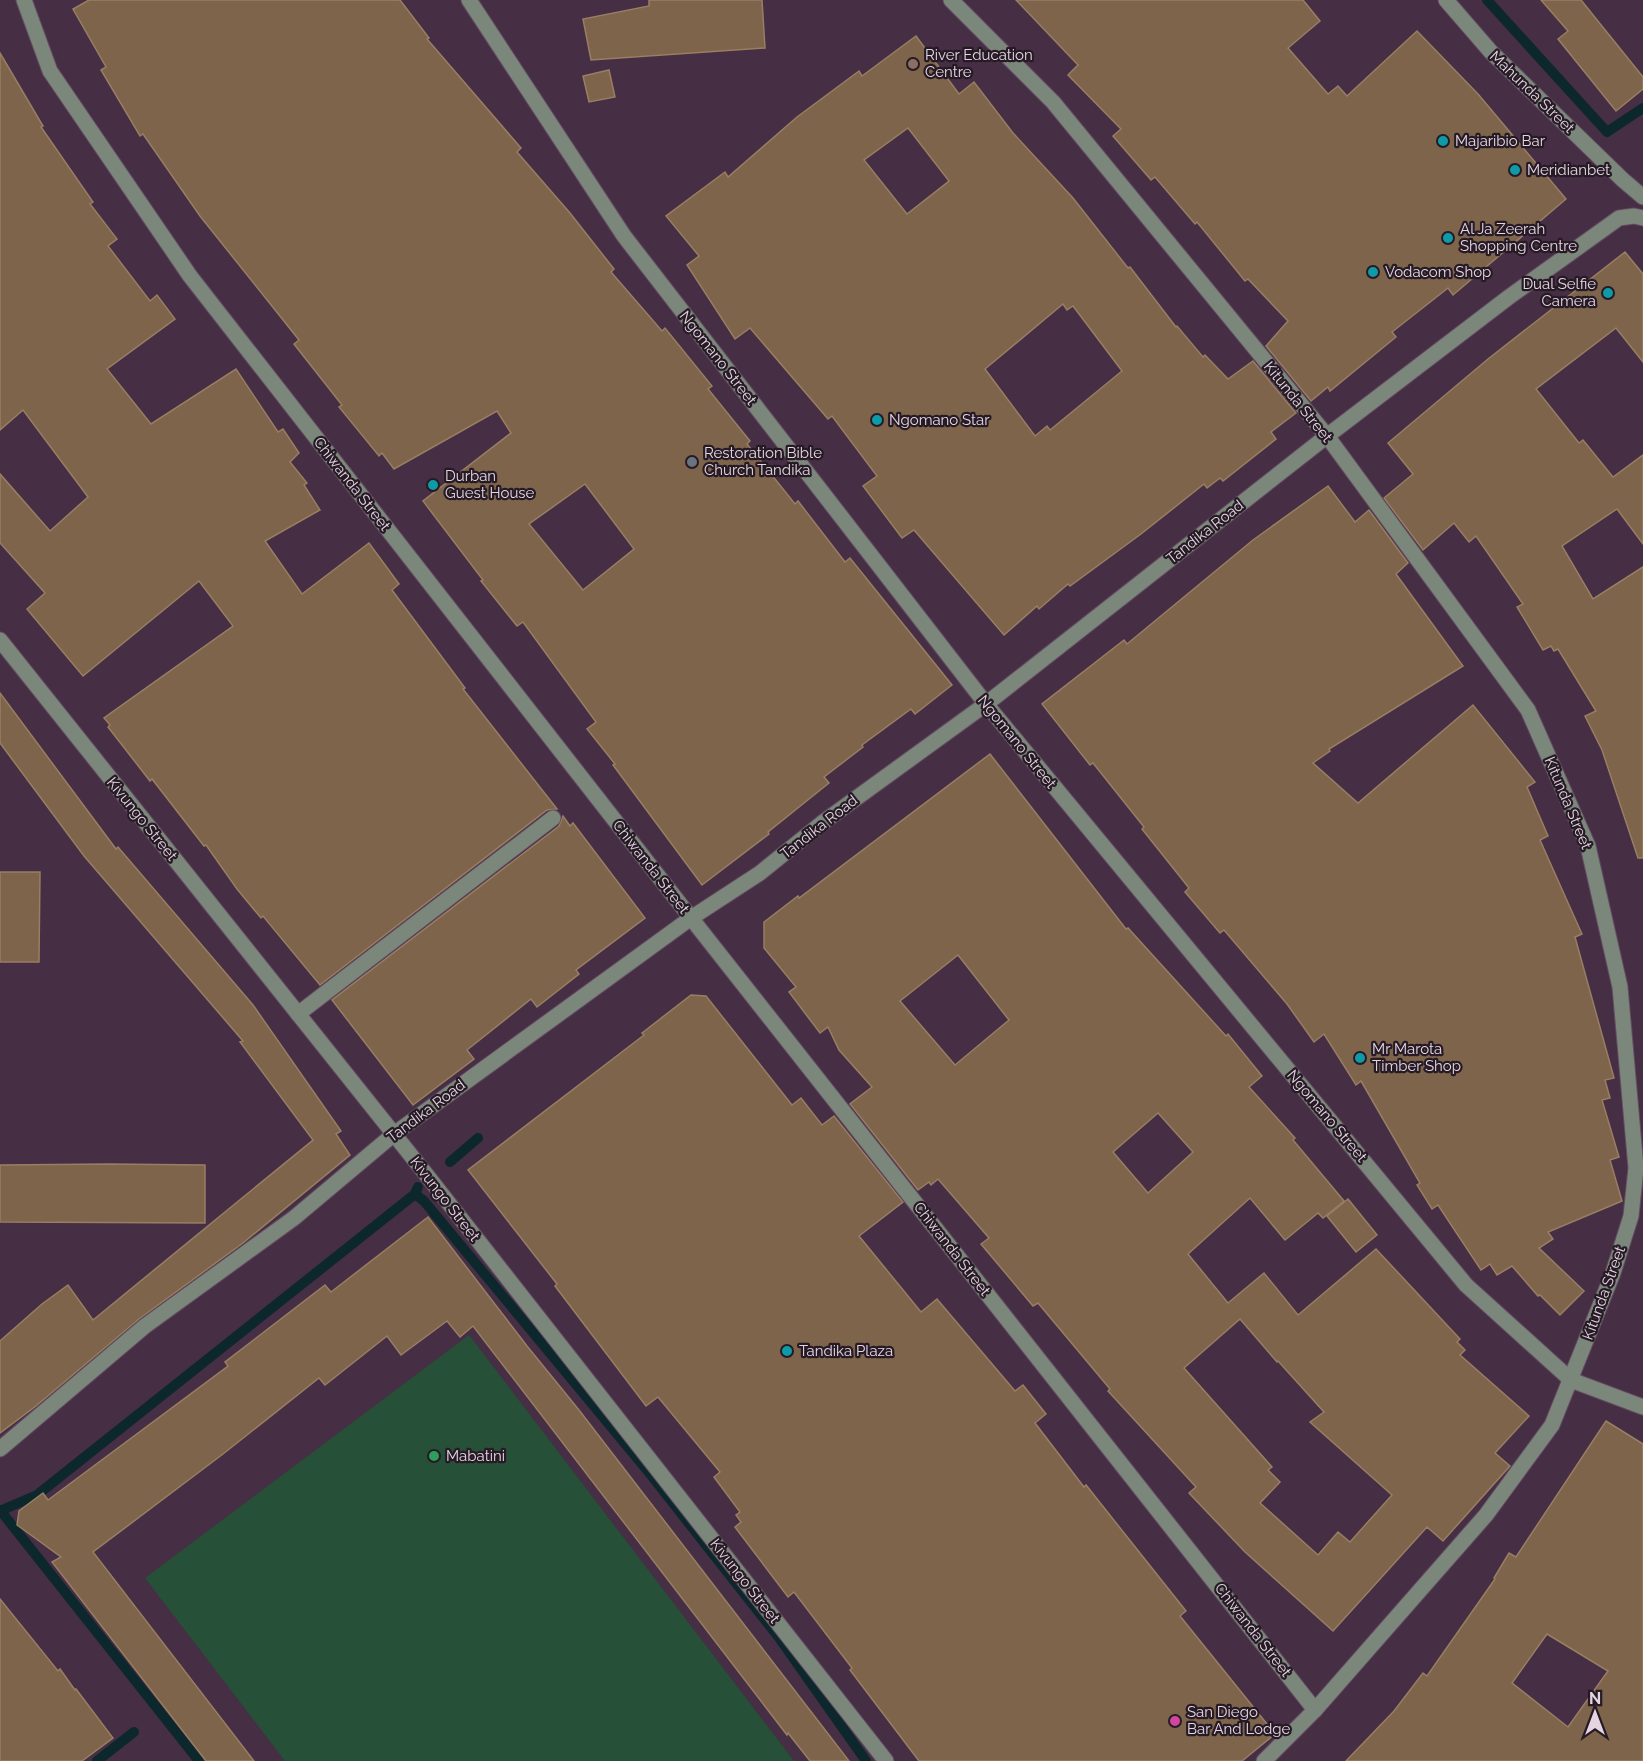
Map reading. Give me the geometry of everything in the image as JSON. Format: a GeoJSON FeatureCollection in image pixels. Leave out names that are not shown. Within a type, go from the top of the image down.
{"type":"FeatureCollection","features":[{"type":"Feature","properties":{"kind":"street","name":"Chiwanda Street"},"geometry":{"type":"LineString","coordinates":[[24,0],[50,71],[190,276],[691,918],[1316,1710]]}},
{"type":"Feature","properties":{"kind":"street","name":"Ngomano Street"},"geometry":{"type":"LineString","coordinates":[[469,0],[624,236],[986,704],[1466,1285],[1571,1380],[1643,1407]]}},
{"type":"Feature","properties":{"kind":"street","name":"Kitunda Street"},"geometry":{"type":"LineString","coordinates":[[951,0],[1053,102],[1327,436],[1528,710],[1588,846],[1620,987],[1636,1168],[1631,1216],[1613,1273],[1552,1425],[1486,1515],[1316,1710],[1264,1761]]}},
{"type":"Feature","properties":{"kind":"street","name":"Mahunda Street"},"geometry":{"type":"LineString","coordinates":[[1446,0],[1491,52],[1643,197]]}},
{"type":"Feature","properties":{"kind":"street","name":"Tandika Road"},"geometry":{"type":"LineString","coordinates":[[0,1449],[145,1326],[294,1218],[393,1134],[691,918],[760,873],[831,816],[986,704],[1327,436],[1509,297],[1619,218],[1634,216],[1643,218]]}},
{"type":"Feature","properties":{"kind":"street","name":"Kivungo Street"},"geometry":{"type":"LineString","coordinates":[[0,640],[393,1134],[886,1761]]}},
{"type":"Feature","properties":{"kind":"street"},"geometry":{"type":"LineString","coordinates":[[298,1014],[553,818]]}},
{"type":"Feature","properties":{"kind":"green space","name":"Mabatini"},"geometry":{"type":"Polygon","coordinates":[[[469,1335],[794,1761],[285,1761],[145,1578],[469,1335]]]}},
{"type":"Feature","properties":{"kind":"building"},"geometry":{"type":"Polygon","coordinates":[[[89,0],[400,0],[429,38],[427,39],[521,148],[517,152],[570,213],[614,269],[611,272],[662,331],[665,328],[712,386],[708,389],[750,441],[747,444],[795,504],[798,501],[845,562],[850,558],[952,685],[915,714],[911,709],[862,745],[863,747],[824,777],[829,783],[768,832],[769,834],[702,885],[587,729],[596,722],[523,622],[517,626],[423,501],[511,433],[497,411],[394,469],[382,453],[379,456],[339,407],[342,405],[294,344],[299,340],[200,216],[143,134],[140,136],[101,70],[106,67],[73,9],[89,0]],[[585,484],[529,524],[583,590],[634,549],[585,484]]]}},
{"type":"Feature","properties":{"kind":"building"},"geometry":{"type":"Polygon","coordinates":[[[649,0],[762,0],[765,48],[591,60],[583,19],[649,6],[649,0]]]}},
{"type":"Feature","properties":{"kind":"building"},"geometry":{"type":"Polygon","coordinates":[[[1016,0],[1303,0],[1320,21],[1288,48],[1328,94],[1338,86],[1347,96],[1417,31],[1478,94],[1566,199],[1453,295],[1448,288],[1392,332],[1396,337],[1330,391],[1328,387],[1311,401],[1266,346],[1288,321],[1248,279],[1245,281],[1197,222],[1195,224],[1155,177],[1151,180],[1113,136],[1121,129],[1068,75],[1078,65],[1016,0]]]}},
{"type":"Feature","properties":{"kind":"building"},"geometry":{"type":"Polygon","coordinates":[[[1541,0],[1581,0],[1643,77],[1643,89],[1616,111],[1558,39],[1568,31],[1541,0]]]}},
{"type":"Feature","properties":{"kind":"building"},"geometry":{"type":"Polygon","coordinates":[[[916,36],[959,94],[974,82],[1013,133],[1073,198],[1176,327],[1203,357],[1205,355],[1228,379],[1253,361],[1296,413],[1271,432],[1276,439],[1223,481],[1220,478],[1207,488],[1204,484],[1141,534],[1070,586],[1068,584],[1039,609],[1037,606],[1004,635],[914,530],[902,538],[863,486],[877,476],[832,416],[828,419],[750,328],[735,339],[687,265],[699,256],[666,216],[725,172],[728,177],[797,117],[859,71],[862,76],[916,36]],[[908,128],[864,160],[907,214],[949,181],[908,128]],[[1063,304],[985,369],[1035,436],[1047,426],[1050,430],[1122,371],[1073,306],[1067,310],[1063,304]]]}},
{"type":"Feature","properties":{"kind":"building"},"geometry":{"type":"Polygon","coordinates":[[[0,53],[43,126],[41,127],[93,202],[90,204],[117,239],[108,246],[150,301],[157,295],[175,319],[107,369],[151,424],[236,369],[278,432],[283,429],[299,453],[290,462],[307,483],[304,485],[320,510],[265,541],[302,594],[369,543],[399,584],[392,590],[465,688],[463,689],[557,809],[547,810],[320,985],[263,916],[261,918],[237,889],[206,845],[204,846],[152,779],[150,781],[108,727],[110,725],[104,718],[233,626],[199,581],[83,676],[27,609],[45,593],[0,543],[0,474],[50,531],[88,497],[23,410],[0,430],[0,53]]]}},
{"type":"Feature","properties":{"kind":"building"},"geometry":{"type":"Polygon","coordinates":[[[609,70],[615,97],[589,102],[583,76],[609,70]]]}},
{"type":"Feature","properties":{"kind":"building"},"geometry":{"type":"Polygon","coordinates":[[[1625,252],[1643,274],[1643,362],[1616,328],[1536,389],[1579,443],[1583,440],[1613,477],[1643,455],[1643,544],[1617,509],[1562,546],[1593,599],[1643,567],[1643,858],[1638,858],[1602,750],[1585,716],[1596,711],[1558,649],[1554,651],[1551,646],[1543,650],[1517,607],[1523,604],[1476,536],[1469,542],[1454,523],[1423,550],[1384,498],[1413,474],[1388,443],[1488,359],[1625,252]]]}},
{"type":"Feature","properties":{"kind":"building"},"geometry":{"type":"Polygon","coordinates":[[[1328,486],[1355,522],[1369,510],[1408,563],[1396,574],[1463,666],[1329,749],[1330,751],[1313,763],[1358,803],[1473,705],[1535,782],[1527,787],[1548,836],[1540,840],[1582,934],[1575,937],[1614,1078],[1605,1080],[1610,1098],[1602,1100],[1619,1157],[1610,1160],[1622,1201],[1548,1232],[1553,1239],[1539,1248],[1584,1291],[1560,1315],[1540,1295],[1538,1296],[1512,1266],[1497,1275],[1490,1264],[1481,1270],[1438,1205],[1432,1209],[1417,1185],[1420,1183],[1361,1081],[1356,1085],[1324,1034],[1314,1042],[1287,1004],[1224,930],[1220,933],[1185,892],[1189,888],[1142,829],[1144,827],[1093,763],[1090,765],[1042,704],[1124,640],[1127,644],[1253,540],[1328,486]]]}},
{"type":"Feature","properties":{"kind":"building"},"geometry":{"type":"Polygon","coordinates":[[[0,693],[116,849],[118,847],[253,1005],[341,1131],[336,1134],[350,1155],[243,1243],[139,1319],[36,1406],[0,1433],[0,1341],[42,1304],[68,1285],[93,1320],[313,1140],[240,1042],[243,1041],[84,856],[0,743],[0,693]]]}},
{"type":"Feature","properties":{"kind":"building"},"geometry":{"type":"Polygon","coordinates":[[[990,754],[1126,929],[1128,928],[1226,1036],[1228,1034],[1262,1076],[1249,1087],[1295,1138],[1293,1140],[1344,1201],[1323,1218],[1318,1213],[1285,1240],[1250,1198],[1188,1254],[1228,1303],[1264,1273],[1298,1315],[1376,1249],[1460,1339],[1457,1342],[1465,1350],[1460,1355],[1529,1416],[1495,1453],[1510,1466],[1443,1541],[1427,1527],[1333,1631],[1245,1552],[1189,1493],[1196,1487],[1108,1391],[1110,1389],[1038,1303],[1033,1306],[981,1244],[989,1238],[938,1179],[931,1185],[929,1182],[918,1190],[850,1104],[872,1087],[839,1050],[828,1027],[820,1033],[789,992],[796,987],[764,948],[764,922],[798,896],[799,898],[990,754]],[[958,955],[900,1001],[955,1065],[1009,1020],[958,955]],[[1158,1113],[1113,1152],[1148,1193],[1193,1152],[1158,1113]],[[1240,1319],[1184,1368],[1272,1467],[1268,1470],[1280,1482],[1260,1503],[1318,1555],[1338,1532],[1350,1542],[1392,1495],[1310,1422],[1324,1412],[1240,1319]]]}},
{"type":"Feature","properties":{"kind":"building"},"geometry":{"type":"Polygon","coordinates":[[[563,816],[570,826],[573,823],[645,918],[576,970],[579,974],[537,1007],[531,999],[467,1050],[474,1059],[413,1105],[332,1000],[559,826],[563,816]]]}},
{"type":"Feature","properties":{"kind":"building"},"geometry":{"type":"Polygon","coordinates":[[[0,872],[40,872],[39,962],[0,962],[0,872]]]}},
{"type":"Feature","properties":{"kind":"building"},"geometry":{"type":"Polygon","coordinates":[[[691,995],[706,996],[792,1105],[801,1098],[822,1125],[834,1116],[903,1202],[859,1236],[921,1312],[937,1299],[1015,1391],[1023,1385],[1046,1414],[1035,1423],[1084,1487],[1086,1485],[1186,1611],[1180,1616],[1275,1734],[1242,1761],[919,1761],[794,1592],[788,1597],[735,1527],[741,1522],[736,1515],[740,1512],[714,1477],[720,1472],[658,1397],[646,1406],[555,1286],[557,1284],[468,1170],[644,1035],[642,1033],[691,995]]]}},
{"type":"Feature","properties":{"kind":"building"},"geometry":{"type":"Polygon","coordinates":[[[0,1165],[205,1165],[205,1223],[0,1222],[0,1165]]]}},
{"type":"Feature","properties":{"kind":"building"},"geometry":{"type":"Polygon","coordinates":[[[1348,1199],[1377,1235],[1356,1252],[1327,1216],[1348,1199]]]}},
{"type":"Feature","properties":{"kind":"building"},"geometry":{"type":"Polygon","coordinates":[[[428,1217],[849,1761],[810,1761],[788,1733],[787,1735],[473,1326],[460,1337],[447,1321],[401,1355],[387,1336],[325,1385],[319,1378],[93,1552],[254,1761],[206,1761],[52,1562],[61,1557],[17,1525],[19,1511],[43,1493],[48,1500],[228,1366],[225,1362],[325,1285],[331,1292],[428,1217]]]}},
{"type":"Feature","properties":{"kind":"building"},"geometry":{"type":"Polygon","coordinates":[[[1606,1421],[1643,1444],[1643,1761],[1346,1761],[1394,1711],[1423,1673],[1427,1676],[1495,1579],[1509,1553],[1516,1557],[1606,1421]],[[1547,1634],[1512,1683],[1568,1727],[1608,1671],[1547,1634]]]}},
{"type":"Feature","properties":{"kind":"building"},"geometry":{"type":"Polygon","coordinates":[[[0,1599],[58,1671],[60,1669],[113,1738],[82,1761],[0,1761],[0,1599]]]}},
{"type":"Feature","properties":{"kind":"waterway"},"geometry":{"type":"LineString","coordinates":[[1487,0],[1607,132],[1643,108]]}},
{"type":"Feature","properties":{"kind":"waterway"},"geometry":{"type":"LineString","coordinates":[[450,1162],[478,1138]]}},
{"type":"Feature","properties":{"kind":"waterway"},"geometry":{"type":"LineString","coordinates":[[0,1511],[37,1495],[415,1194],[418,1187]]}},
{"type":"Feature","properties":{"kind":"waterway"},"geometry":{"type":"LineString","coordinates":[[415,1194],[424,1201],[647,1470],[780,1639],[866,1761]]}},
{"type":"Feature","properties":{"kind":"waterway"},"geometry":{"type":"LineString","coordinates":[[0,1510],[199,1761]]}},
{"type":"Feature","properties":{"kind":"waterway"},"geometry":{"type":"LineString","coordinates":[[97,1761],[134,1732]]}},
{"type":"Feature","properties":{"kind":"place","name":"River Education Centre"},"geometry":{"type":"Point","coordinates":[913,64]}},
{"type":"Feature","properties":{"kind":"place","name":"Majaribio Bar"},"geometry":{"type":"Point","coordinates":[1443,141]}},
{"type":"Feature","properties":{"kind":"place","name":"Meridianbet"},"geometry":{"type":"Point","coordinates":[1515,170]}},
{"type":"Feature","properties":{"kind":"place","name":"Al Ja Zeerah Shopping Centre"},"geometry":{"type":"Point","coordinates":[1448,238]}},
{"type":"Feature","properties":{"kind":"place","name":"Vodacom Shop"},"geometry":{"type":"Point","coordinates":[1373,272]}},
{"type":"Feature","properties":{"kind":"place","name":"Dual Selfie Camera"},"geometry":{"type":"Point","coordinates":[1608,293]}},
{"type":"Feature","properties":{"kind":"place","name":"Ngomano Star"},"geometry":{"type":"Point","coordinates":[877,420]}},
{"type":"Feature","properties":{"kind":"place","name":"Restoration Bible Church Tandika"},"geometry":{"type":"Point","coordinates":[692,462]}},
{"type":"Feature","properties":{"kind":"place","name":"Durban Guest House"},"geometry":{"type":"Point","coordinates":[433,485]}},
{"type":"Feature","properties":{"kind":"place","name":"Mr Marota Timber Shop"},"geometry":{"type":"Point","coordinates":[1360,1058]}},
{"type":"Feature","properties":{"kind":"place","name":"Tandika Plaza"},"geometry":{"type":"Point","coordinates":[787,1351]}},
{"type":"Feature","properties":{"kind":"place","name":"Mabatini"},"geometry":{"type":"Point","coordinates":[434,1456]}},
{"type":"Feature","properties":{"kind":"place","name":"San Diego Bar And Lodge"},"geometry":{"type":"Point","coordinates":[1175,1721]}}]}
